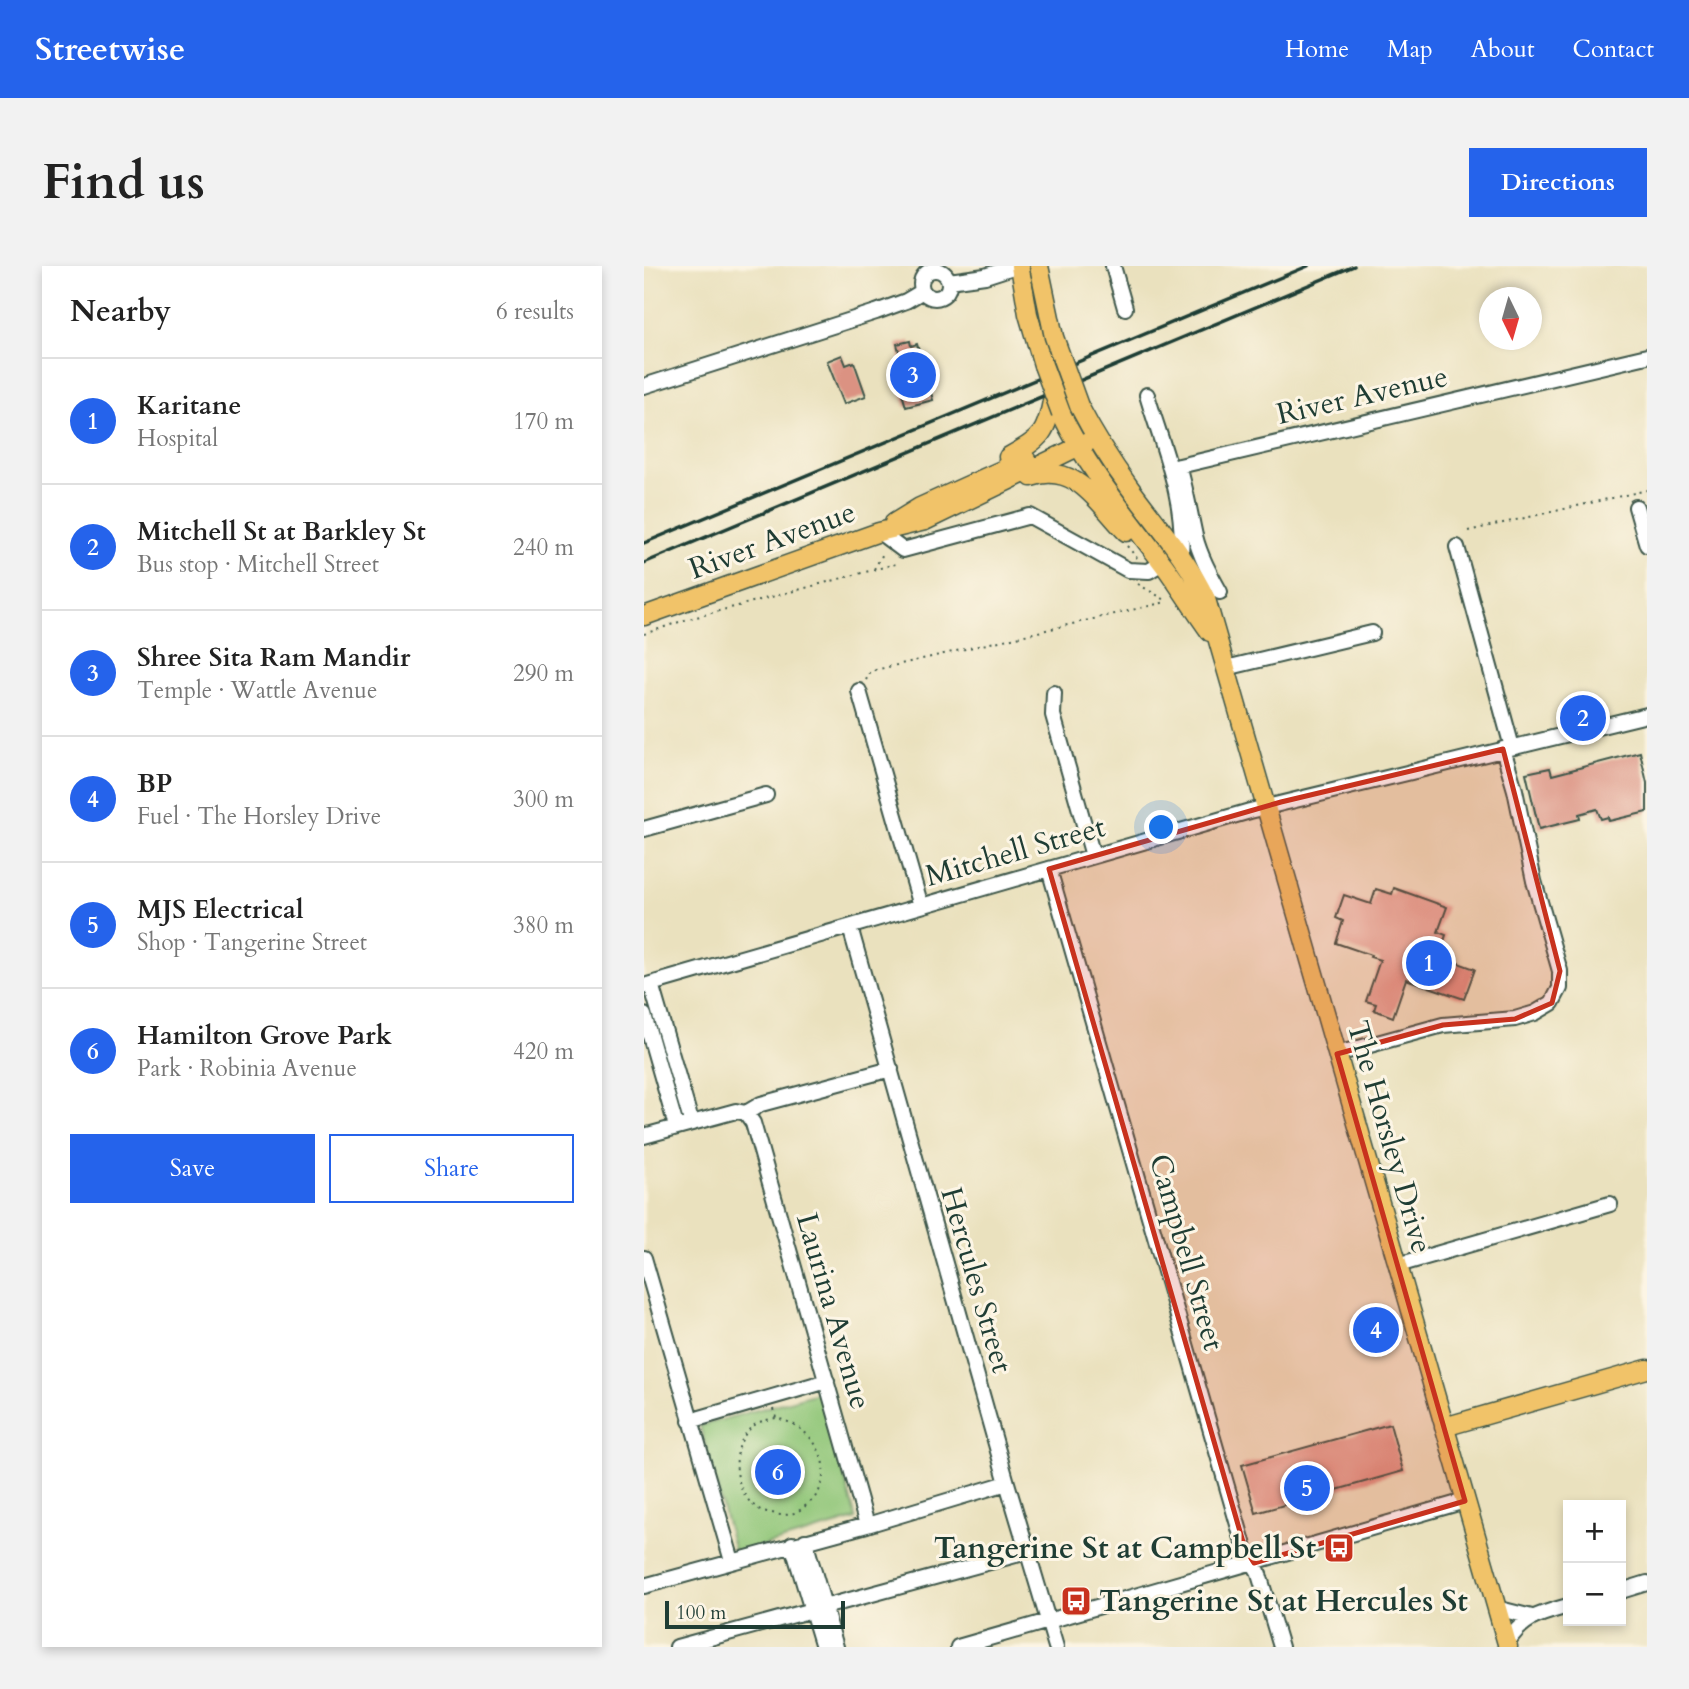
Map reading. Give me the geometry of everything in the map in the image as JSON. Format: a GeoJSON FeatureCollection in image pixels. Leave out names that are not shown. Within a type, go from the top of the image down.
{"type":"FeatureCollection","features":[{"type":"Feature","properties":{"kind":"main road","name":"The Horsley Drive"},"geometry":{"type":"LineString","coordinates":[[1018,266],[1028,314],[1053,395],[1056,415],[1107,491],[1219,643]]}},
{"type":"Feature","properties":{"kind":"main road","name":"The Horsley Drive"},"geometry":{"type":"LineString","coordinates":[[1039,266],[1054,337],[1079,405],[1093,432],[1131,490],[1181,554],[1206,599],[1507,1645]]}},
{"type":"Feature","properties":{"kind":"main road"},"geometry":{"type":"LineString","coordinates":[[920,507],[1035,442],[1056,415]]}},
{"type":"Feature","properties":{"kind":"main road","name":"River Avenue"},"geometry":{"type":"LineString","coordinates":[[879,532],[920,507],[1093,432]]}},
{"type":"Feature","properties":{"kind":"main road","name":"River Avenue"},"geometry":{"type":"LineString","coordinates":[[644,616],[879,532],[925,521],[986,494],[1075,441]]}},
{"type":"Feature","properties":{"kind":"main road"},"geometry":{"type":"LineString","coordinates":[[986,494],[1038,475],[1066,475],[1090,491],[1130,536],[1157,556]]}},
{"type":"Feature","properties":{"kind":"main road"},"geometry":{"type":"LineString","coordinates":[[1444,1427],[1647,1369]]}},
{"type":"Feature","properties":{"kind":"street"},"geometry":{"type":"LineString","coordinates":[[949,281],[985,276],[1018,266]]}},
{"type":"Feature","properties":{"kind":"street"},"geometry":{"type":"LineString","coordinates":[[1113,266],[1125,307]]}},
{"type":"Feature","properties":{"kind":"street"},"geometry":{"type":"LineString","coordinates":[[932,268],[941,271],[949,281],[946,293],[938,298],[930,297],[923,291],[922,278],[932,268]]}},
{"type":"Feature","properties":{"kind":"street"},"geometry":{"type":"LineString","coordinates":[[644,386],[886,309],[923,291]]}},
{"type":"Feature","properties":{"kind":"street","name":"River Avenue"},"geometry":{"type":"LineString","coordinates":[[1175,467],[1647,356]]}},
{"type":"Feature","properties":{"kind":"street"},"geometry":{"type":"LineString","coordinates":[[1147,395],[1164,454],[1175,467],[1191,509],[1196,538],[1206,566],[1220,592]]}},
{"type":"Feature","properties":{"kind":"street"},"geometry":{"type":"LineString","coordinates":[[1175,467],[1183,529],[1181,554]]}},
{"type":"Feature","properties":{"kind":"street"},"geometry":{"type":"LineString","coordinates":[[1636,508],[1647,545]]}},
{"type":"Feature","properties":{"kind":"street"},"geometry":{"type":"LineString","coordinates":[[879,532],[903,550],[1030,516],[1128,570],[1149,570],[1157,556]]}},
{"type":"Feature","properties":{"kind":"street"},"geometry":{"type":"LineString","coordinates":[[1337,1054],[1443,1025],[1515,1019],[1535,1013],[1552,1003],[1560,988],[1560,971],[1534,881],[1508,748],[1457,547]]}},
{"type":"Feature","properties":{"kind":"street"},"geometry":{"type":"LineString","coordinates":[[1226,668],[1372,633]]}},
{"type":"Feature","properties":{"kind":"street"},"geometry":{"type":"LineString","coordinates":[[859,691],[921,906]]}},
{"type":"Feature","properties":{"kind":"street"},"geometry":{"type":"LineString","coordinates":[[1054,693],[1053,715],[1093,856]]}},
{"type":"Feature","properties":{"kind":"street","name":"Mitchell Street"},"geometry":{"type":"LineString","coordinates":[[648,985],[1266,807],[1647,715]]}},
{"type":"Feature","properties":{"kind":"street"},"geometry":{"type":"LineString","coordinates":[[644,829],[766,795]]}},
{"type":"Feature","properties":{"kind":"street","name":"Campbell Street"},"geometry":{"type":"LineString","coordinates":[[1049,869],[1245,1549],[1258,1571],[1282,1647]]}},
{"type":"Feature","properties":{"kind":"street","name":"Hercules Street"},"geometry":{"type":"LineString","coordinates":[[850,927],[1056,1647]]}},
{"type":"Feature","properties":{"kind":"street"},"geometry":{"type":"LineString","coordinates":[[648,985],[691,1121]]}},
{"type":"Feature","properties":{"kind":"street"},"geometry":{"type":"LineString","coordinates":[[644,1015],[676,1126]]}},
{"type":"Feature","properties":{"kind":"street"},"geometry":{"type":"LineString","coordinates":[[644,1136],[691,1121],[736,1111],[746,1113],[761,1104],[891,1069]]}},
{"type":"Feature","properties":{"kind":"street","name":"Laurina Avenue"},"geometry":{"type":"LineString","coordinates":[[746,1113],[754,1123],[867,1525]]}},
{"type":"Feature","properties":{"kind":"street"},"geometry":{"type":"LineString","coordinates":[[1398,1265],[1610,1204]]}},
{"type":"Feature","properties":{"kind":"street"},"geometry":{"type":"LineString","coordinates":[[644,1258],[732,1561]]}},
{"type":"Feature","properties":{"kind":"street"},"geometry":{"type":"LineString","coordinates":[[690,1421],[827,1381]]}},
{"type":"Feature","properties":{"kind":"street"},"geometry":{"type":"LineString","coordinates":[[644,1587],[1007,1483]]}},
{"type":"Feature","properties":{"kind":"street"},"geometry":{"type":"LineString","coordinates":[[958,1647],[1465,1501]]}},
{"type":"Feature","properties":{"kind":"street"},"geometry":{"type":"LineString","coordinates":[[799,1543],[818,1609],[836,1647]]}},
{"type":"Feature","properties":{"kind":"street"},"geometry":{"type":"LineString","coordinates":[[677,1647],[1027,1552]]}},
{"type":"Feature","properties":{"kind":"street"},"geometry":{"type":"LineString","coordinates":[[1626,1589],[1647,1583]]}},
{"type":"Feature","properties":{"kind":"street"},"geometry":{"type":"LineString","coordinates":[[1496,1608],[1532,1617]]}},
{"type":"Feature","properties":{"kind":"street"},"geometry":{"type":"LineString","coordinates":[[1507,1645],[1514,1632],[1532,1617],[1563,1608]]}},
{"type":"Feature","properties":{"kind":"street"},"geometry":{"type":"LineString","coordinates":[[818,1609],[822,1647]]}},
{"type":"Feature","properties":{"kind":"path"},"geometry":{"type":"LineString","coordinates":[[1468,531],[1647,490]]}},
{"type":"Feature","properties":{"kind":"path"},"geometry":{"type":"LineString","coordinates":[[644,634],[685,620],[900,563]]}},
{"type":"Feature","properties":{"kind":"path"},"geometry":{"type":"LineString","coordinates":[[859,691],[872,671],[1165,604],[1167,601]]}},
{"type":"Feature","properties":{"kind":"path"},"geometry":{"type":"LineString","coordinates":[[771,1398],[776,1418]]}},
{"type":"Feature","properties":{"kind":"path"},"geometry":{"type":"LineString","coordinates":[[776,1418],[798,1425],[808,1433],[821,1459],[819,1491],[809,1504],[795,1514],[780,1515],[760,1510],[743,1491],[737,1476],[739,1450],[745,1437],[758,1423],[776,1418]]}},
{"type":"Feature","properties":{"kind":"highlighted area"},"geometry":{"type":"Polygon","coordinates":[[[1503,749],[1560,971],[1552,1003],[1515,1019],[1443,1025],[1337,1054],[1465,1501],[1254,1563],[1245,1549],[1049,869],[1281,802],[1503,749]]]}},
{"type":"Feature","properties":{"kind":"green space"},"geometry":{"type":"Polygon","coordinates":[[[821,1392],[856,1519],[735,1554],[700,1426],[821,1392]]]}},
{"type":"Feature","properties":{"kind":"building"},"geometry":{"type":"Polygon","coordinates":[[[910,341],[911,346],[917,344],[933,400],[906,407],[897,376],[905,374],[897,344],[910,341]]]}},
{"type":"Feature","properties":{"kind":"building"},"geometry":{"type":"Polygon","coordinates":[[[842,355],[846,365],[854,362],[866,396],[844,404],[827,361],[842,355]]]}},
{"type":"Feature","properties":{"kind":"building"},"geometry":{"type":"Polygon","coordinates":[[[1640,752],[1647,783],[1647,812],[1609,821],[1608,817],[1601,819],[1597,809],[1579,814],[1580,819],[1539,829],[1526,773],[1550,768],[1552,775],[1640,752]]]}},
{"type":"Feature","properties":{"kind":"building"},"geometry":{"type":"Polygon","coordinates":[[[1394,888],[1447,907],[1438,932],[1446,935],[1439,956],[1475,969],[1464,999],[1406,979],[1393,1017],[1374,1010],[1376,1004],[1366,1001],[1380,960],[1336,943],[1343,921],[1336,918],[1344,895],[1371,904],[1376,889],[1392,894],[1394,888]]]}},
{"type":"Feature","properties":{"kind":"building"},"geometry":{"type":"Polygon","coordinates":[[[1390,1424],[1403,1471],[1256,1513],[1242,1465],[1390,1424]]]}},
{"type":"Feature","properties":{"kind":"railway"},"geometry":{"type":"LineString","coordinates":[[644,543],[1308,266]]}},
{"type":"Feature","properties":{"kind":"railway"},"geometry":{"type":"LineString","coordinates":[[644,563],[1354,266]]}},
{"type":"Feature","properties":{"kind":"place","name":"Shree Sita Ram Mandir"},"geometry":{"type":"Point","coordinates":[913,375]}},
{"type":"Feature","properties":{"kind":"place","name":"Mitchell St at Barkley St"},"geometry":{"type":"Point","coordinates":[1583,718]}},
{"type":"Feature","properties":{"kind":"place","name":"Karitane"},"geometry":{"type":"Point","coordinates":[1429,963]}},
{"type":"Feature","properties":{"kind":"place","name":"BP"},"geometry":{"type":"Point","coordinates":[1376,1330]}},
{"type":"Feature","properties":{"kind":"place","name":"Hamilton Grove Park"},"geometry":{"type":"Point","coordinates":[778,1472]}},
{"type":"Feature","properties":{"kind":"place","name":"MJS Electrical"},"geometry":{"type":"Point","coordinates":[1307,1488]}},
{"type":"Feature","properties":{"kind":"place","name":"Tangerine St at Campbell St"},"geometry":{"type":"Point","coordinates":[1339,1548]}},
{"type":"Feature","properties":{"kind":"place","name":"Tangerine St at Hercules St"},"geometry":{"type":"Point","coordinates":[1076,1601]}}]}
